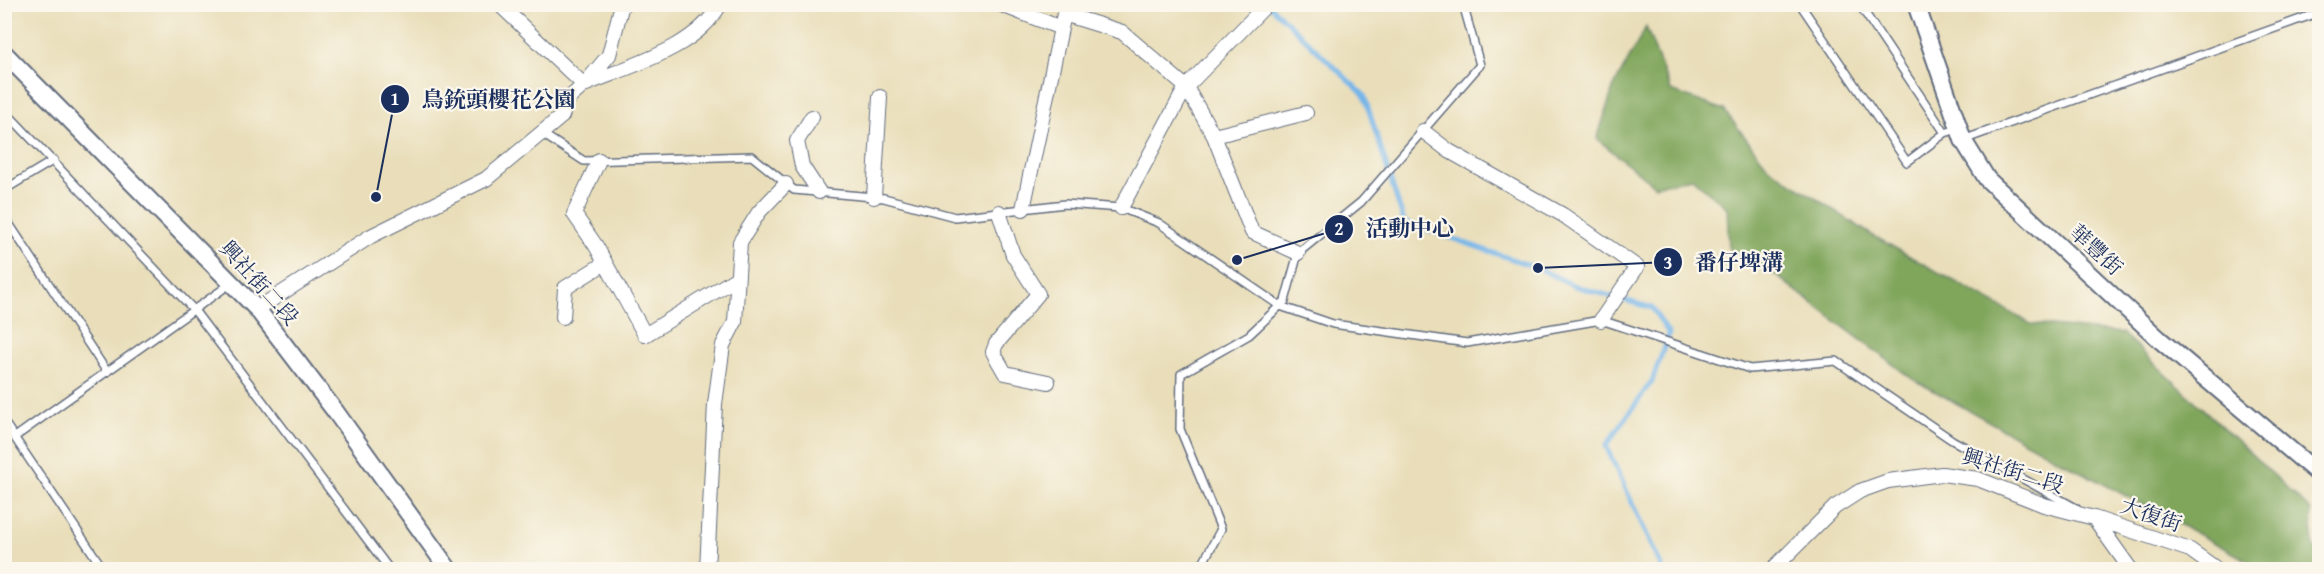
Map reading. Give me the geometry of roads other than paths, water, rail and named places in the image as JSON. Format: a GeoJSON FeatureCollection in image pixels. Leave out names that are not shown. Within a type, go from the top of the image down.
{"type":"FeatureCollection","features":[{"type":"Feature","properties":{"kind":"street"},"geometry":{"type":"LineString","coordinates":[[499,4],[584,85]]}},
{"type":"Feature","properties":{"kind":"street"},"geometry":{"type":"LineString","coordinates":[[257,309],[371,236],[486,179],[562,116],[567,100],[584,85],[609,55],[622,4]]}},
{"type":"Feature","properties":{"kind":"street"},"geometry":{"type":"LineString","coordinates":[[584,85],[688,40],[712,19],[720,4]]}},
{"type":"Feature","properties":{"kind":"street"},"geometry":{"type":"LineString","coordinates":[[999,4],[1061,28]]}},
{"type":"Feature","properties":{"kind":"street"},"geometry":{"type":"LineString","coordinates":[[1120,208],[1186,87],[1267,4]]}},
{"type":"Feature","properties":{"kind":"street","name":"華豐街"},"geometry":{"type":"LineString","coordinates":[[1916,4],[1956,134],[1987,179],[2159,339],[2319,474]]}},
{"type":"Feature","properties":{"kind":"street"},"geometry":{"type":"LineString","coordinates":[[1023,209],[1064,14],[1122,32],[1186,87],[1214,136],[1252,232],[1298,253]]}},
{"type":"Feature","properties":{"kind":"street","name":"興社街二段"},"geometry":{"type":"LineString","coordinates":[[4,53],[257,309],[335,411],[449,570]]}},
{"type":"Feature","properties":{"kind":"street"},"geometry":{"type":"LineString","coordinates":[[874,197],[880,97]]}},
{"type":"Feature","properties":{"kind":"street"},"geometry":{"type":"LineString","coordinates":[[1214,136],[1306,113]]}},
{"type":"Feature","properties":{"kind":"street"},"geometry":{"type":"LineString","coordinates":[[812,117],[796,141],[802,166],[819,192]]}},
{"type":"Feature","properties":{"kind":"street"},"geometry":{"type":"LineString","coordinates":[[1423,131],[1449,151],[1563,215],[1636,267],[1601,320]]}},
{"type":"Feature","properties":{"kind":"street"},"geometry":{"type":"LineString","coordinates":[[599,160],[574,214],[605,263],[645,335],[737,278]]}},
{"type":"Feature","properties":{"kind":"street"},"geometry":{"type":"LineString","coordinates":[[707,570],[715,404],[723,345],[735,322],[740,242],[759,212],[786,184]]}},
{"type":"Feature","properties":{"kind":"street"},"geometry":{"type":"LineString","coordinates":[[999,212],[1013,255],[1038,294],[996,344],[993,352],[1005,373],[1048,382]]}},
{"type":"Feature","properties":{"kind":"street"},"geometry":{"type":"LineString","coordinates":[[563,317],[565,288],[605,263]]}},
{"type":"Feature","properties":{"kind":"street","name":"興社街二段"},"geometry":{"type":"LineString","coordinates":[[1772,570],[1835,507],[1860,491],[1888,481],[1942,474],[1978,479],[2043,505],[2094,518]]}},
{"type":"Feature","properties":{"kind":"street","name":"大復街"},"geometry":{"type":"LineString","coordinates":[[2094,518],[2131,570]]}},
{"type":"Feature","properties":{"kind":"street","name":"大復街"},"geometry":{"type":"LineString","coordinates":[[2094,518],[2190,550],[2218,570]]}},
{"type":"Feature","properties":{"kind":"lane"},"geometry":{"type":"LineString","coordinates":[[1199,570],[1221,529],[1180,429],[1181,374],[1250,335],[1285,301],[1298,253],[1361,202],[1480,65],[1463,4]]}},
{"type":"Feature","properties":{"kind":"lane"},"geometry":{"type":"LineString","coordinates":[[1800,4],[1908,162],[1956,134],[2319,12]]}},
{"type":"Feature","properties":{"kind":"lane"},"geometry":{"type":"LineString","coordinates":[[1859,4],[1956,134]]}},
{"type":"Feature","properties":{"kind":"lane"},"geometry":{"type":"LineString","coordinates":[[4,111],[54,160],[194,310],[390,570]]}},
{"type":"Feature","properties":{"kind":"lane"},"geometry":{"type":"LineString","coordinates":[[541,133],[584,161],[752,156],[794,190],[874,197],[955,218],[1065,204],[1120,208],[1159,223],[1280,306],[1333,324],[1467,343],[1601,320],[1750,369],[1836,362],[1952,440],[2094,518]]}},
{"type":"Feature","properties":{"kind":"lane"},"geometry":{"type":"LineString","coordinates":[[4,190],[54,160]]}},
{"type":"Feature","properties":{"kind":"lane"},"geometry":{"type":"LineString","coordinates":[[4,216],[107,372]]}},
{"type":"Feature","properties":{"kind":"lane"},"geometry":{"type":"LineString","coordinates":[[15,437],[231,283]]}},
{"type":"Feature","properties":{"kind":"lane"},"geometry":{"type":"LineString","coordinates":[[4,422],[104,570]]}},
{"type":"Feature","properties":{"kind":"waterway"},"geometry":{"type":"LineString","coordinates":[[1268,4],[1364,95],[1404,222],[1538,268],[1575,286],[1652,308],[1669,334],[1652,381],[1606,446],[1663,570]]}},
{"type":"Feature","properties":{"kind":"place","name":"鳥銃頭櫻花公園"},"geometry":{"type":"Point","coordinates":[376,197]}},
{"type":"Feature","properties":{"kind":"place","name":"活動中心"},"geometry":{"type":"Point","coordinates":[1237,260]}},
{"type":"Feature","properties":{"kind":"place","name":"番仔埤溝"},"geometry":{"type":"Point","coordinates":[1538,268]}}]}
